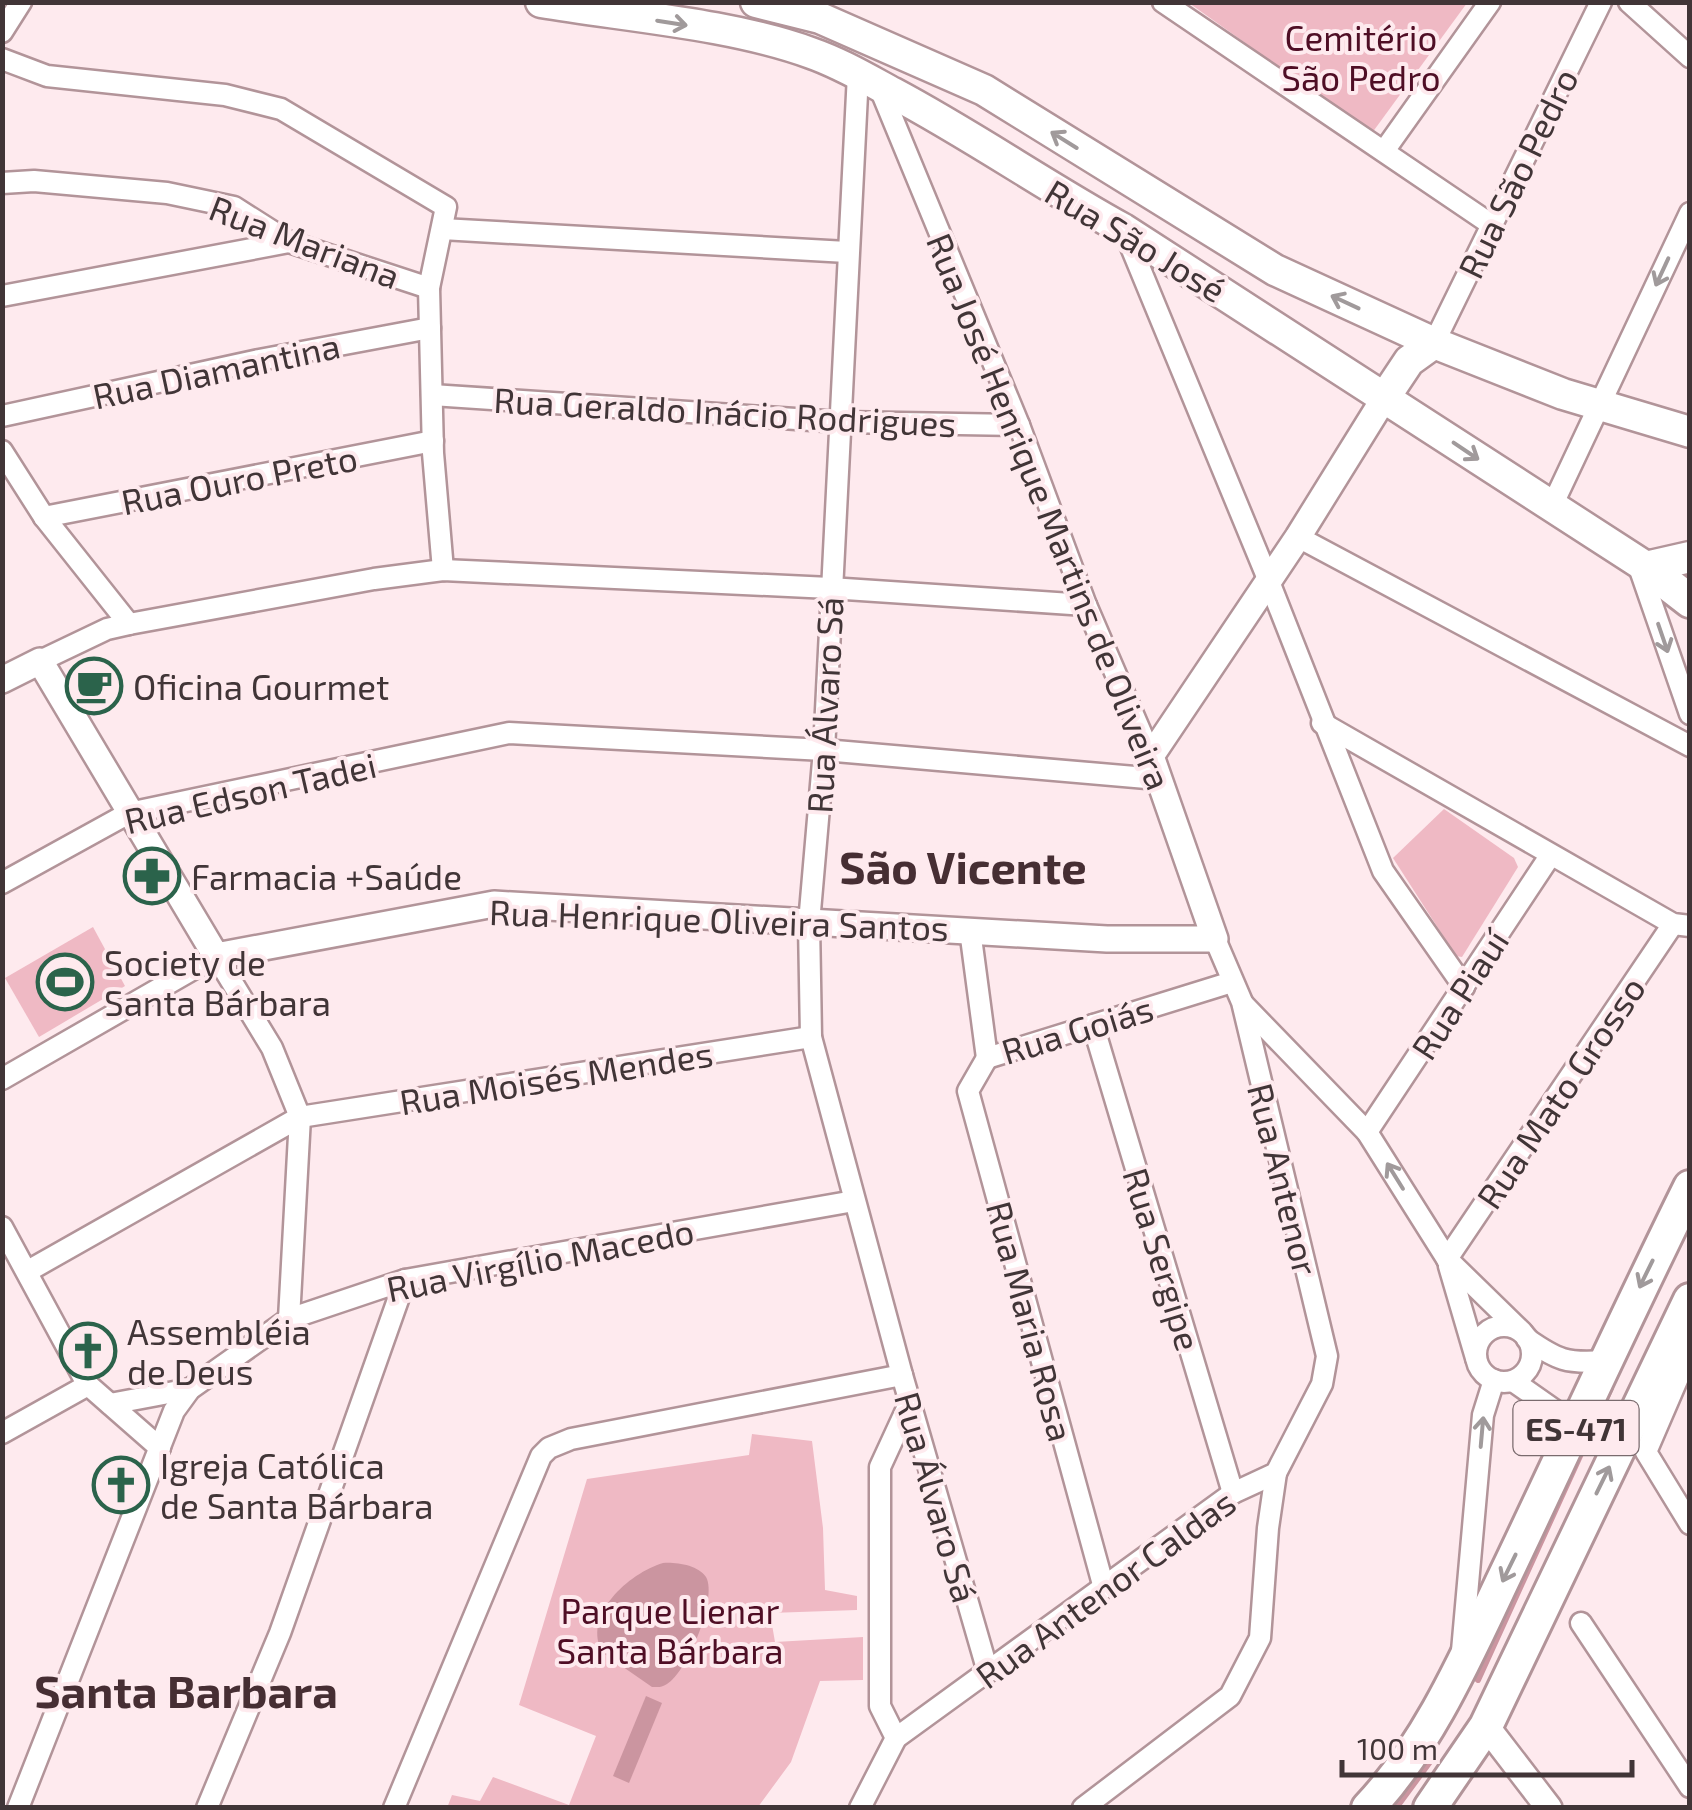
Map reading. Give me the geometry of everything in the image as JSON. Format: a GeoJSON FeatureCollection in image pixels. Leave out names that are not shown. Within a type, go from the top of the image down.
{"type":"FeatureCollection","features":[{"type":"Feature","properties":{"kind":"main road","name":"Rua São José"},"geometry":{"type":"LineString","coordinates":[[542,2],[742,35],[811,53],[868,80],[960,129],[1055,192],[1123,229],[1641,565]]}},
{"type":"Feature","properties":{"kind":"main road","name":"Rua São José"},"geometry":{"type":"LineString","coordinates":[[756,2],[820,18],[984,90],[1275,270],[1434,343],[1600,407],[1690,432]]}},
{"type":"Feature","properties":{"kind":"main road"},"geometry":{"type":"LineString","coordinates":[[1385,397],[1408,361],[1434,343]]}},
{"type":"Feature","properties":{"kind":"main road"},"geometry":{"type":"LineString","coordinates":[[1641,565],[1690,557]]}},
{"type":"Feature","properties":{"kind":"main road"},"geometry":{"type":"LineString","coordinates":[[1641,565],[1690,601]]}},
{"type":"Feature","properties":{"kind":"main road","name":"ES-471"},"geometry":{"type":"LineString","coordinates":[[1369,1806],[1403,1766],[1461,1668],[1690,1187]]}},
{"type":"Feature","properties":{"kind":"main road","name":"ES-471"},"geometry":{"type":"LineString","coordinates":[[1430,1808],[1486,1726],[1690,1300]]}},
{"type":"Feature","properties":{"kind":"main road"},"geometry":{"type":"LineString","coordinates":[[1421,1734],[1486,1726],[1461,1668]]}},
{"type":"Feature","properties":{"kind":"street"},"geometry":{"type":"LineString","coordinates":[[2,32],[21,2]]}},
{"type":"Feature","properties":{"kind":"street"},"geometry":{"type":"LineString","coordinates":[[1164,2],[1492,225]]}},
{"type":"Feature","properties":{"kind":"street"},"geometry":{"type":"LineString","coordinates":[[1384,151],[1490,2]]}},
{"type":"Feature","properties":{"kind":"street","name":"Rua São Pedro"},"geometry":{"type":"LineString","coordinates":[[1434,343],[1602,2]]}},
{"type":"Feature","properties":{"kind":"street"},"geometry":{"type":"LineString","coordinates":[[1628,2],[1690,57]]}},
{"type":"Feature","properties":{"kind":"street"},"geometry":{"type":"LineString","coordinates":[[2,60],[46,76],[225,95],[281,109],[446,207],[429,288],[433,441],[443,570]]}},
{"type":"Feature","properties":{"kind":"street","name":"Rua Álvaro Sá"},"geometry":{"type":"LineString","coordinates":[[868,80],[847,252],[824,750],[809,923],[811,1037],[902,1375],[988,1672]]}},
{"type":"Feature","properties":{"kind":"street","name":"Rua José Henrique Martins de Oliveira"},"geometry":{"type":"LineString","coordinates":[[868,80],[1018,425],[1086,604],[1155,767],[1215,938]]}},
{"type":"Feature","properties":{"kind":"street","name":"Rua Mariana"},"geometry":{"type":"LineString","coordinates":[[2,183],[34,181],[184,196],[234,207],[289,242],[429,288]]}},
{"type":"Feature","properties":{"kind":"street"},"geometry":{"type":"LineString","coordinates":[[1551,508],[1690,213]]}},
{"type":"Feature","properties":{"kind":"street"},"geometry":{"type":"LineString","coordinates":[[442,229],[847,252]]}},
{"type":"Feature","properties":{"kind":"street"},"geometry":{"type":"LineString","coordinates":[[1123,229],[1268,579],[1383,871],[1464,987]]}},
{"type":"Feature","properties":{"kind":"street"},"geometry":{"type":"LineString","coordinates":[[2,296],[289,242]]}},
{"type":"Feature","properties":{"kind":"street","name":"Rua Diamantina"},"geometry":{"type":"LineString","coordinates":[[2,416],[258,360],[430,328]]}},
{"type":"Feature","properties":{"kind":"street","name":"Rua Geraldo Inácio Rodrigues"},"geometry":{"type":"LineString","coordinates":[[432,395],[841,422],[1018,425]]}},
{"type":"Feature","properties":{"kind":"street"},"geometry":{"type":"LineString","coordinates":[[1155,767],[1268,579],[1298,538],[1385,397]]}},
{"type":"Feature","properties":{"kind":"street","name":"Rua Ouro Preto"},"geometry":{"type":"LineString","coordinates":[[44,516],[433,441]]}},
{"type":"Feature","properties":{"kind":"street"},"geometry":{"type":"LineString","coordinates":[[2,451],[44,516],[128,624]]}},
{"type":"Feature","properties":{"kind":"street"},"geometry":{"type":"LineString","coordinates":[[1298,538],[1690,746]]}},
{"type":"Feature","properties":{"kind":"street"},"geometry":{"type":"LineString","coordinates":[[1641,565],[1690,714]]}},
{"type":"Feature","properties":{"kind":"street"},"geometry":{"type":"LineString","coordinates":[[2,680],[107,629],[374,579],[443,570],[1086,604]]}},
{"type":"Feature","properties":{"kind":"street"},"geometry":{"type":"LineString","coordinates":[[40,661],[272,1048],[300,1116],[289,1319]]}},
{"type":"Feature","properties":{"kind":"street"},"geometry":{"type":"LineString","coordinates":[[1322,723],[1550,856],[1681,925]]}},
{"type":"Feature","properties":{"kind":"street","name":"Rua Edson Tadei"},"geometry":{"type":"LineString","coordinates":[[2,883],[130,813],[509,734],[1155,767]]}},
{"type":"Feature","properties":{"kind":"street","name":"Rua Piauí"},"geometry":{"type":"LineString","coordinates":[[1367,1132],[1550,856]]}},
{"type":"Feature","properties":{"kind":"street","name":"Rua Henrique Oliveira Santos"},"geometry":{"type":"LineString","coordinates":[[216,956],[494,904],[1107,939],[1215,938]]}},
{"type":"Feature","properties":{"kind":"street","name":"Rua Mato Grosso"},"geometry":{"type":"LineString","coordinates":[[1447,1259],[1681,925]]}},
{"type":"Feature","properties":{"kind":"street","name":"Rua Goiás"},"geometry":{"type":"LineString","coordinates":[[970,930],[987,1058],[1232,982]]}},
{"type":"Feature","properties":{"kind":"street"},"geometry":{"type":"LineString","coordinates":[[1215,938],[1242,1002],[1367,1132],[1447,1259],[1524,1336],[1532,1355],[1530,1364],[1520,1377],[1503,1380]]}},
{"type":"Feature","properties":{"kind":"street"},"geometry":{"type":"LineString","coordinates":[[2,1079],[216,956]]}},
{"type":"Feature","properties":{"kind":"street","name":"Rua Antenor"},"geometry":{"type":"LineString","coordinates":[[1242,1002],[1327,1356]]}},
{"type":"Feature","properties":{"kind":"street","name":"Rua Sergipe"},"geometry":{"type":"LineString","coordinates":[[1094,1025],[1233,1494]]}},
{"type":"Feature","properties":{"kind":"street","name":"Rua Moisés Mendes"},"geometry":{"type":"LineString","coordinates":[[300,1116],[811,1037]]}},
{"type":"Feature","properties":{"kind":"street","name":"Rua Maria Rosa"},"geometry":{"type":"LineString","coordinates":[[987,1058],[968,1091],[1104,1588]]}},
{"type":"Feature","properties":{"kind":"street"},"geometry":{"type":"LineString","coordinates":[[28,1271],[300,1116]]}},
{"type":"Feature","properties":{"kind":"street","name":"Rua Virgílio Macedo"},"geometry":{"type":"LineString","coordinates":[[18,1808],[174,1411],[190,1389],[289,1319],[405,1280],[854,1201]]}},
{"type":"Feature","properties":{"kind":"street"},"geometry":{"type":"LineString","coordinates":[[3,1228],[88,1386],[160,1448]]}},
{"type":"Feature","properties":{"kind":"street"},"geometry":{"type":"LineString","coordinates":[[1447,1259],[1476,1360],[1486,1376],[1503,1380],[1577,1426]]}},
{"type":"Feature","properties":{"kind":"street"},"geometry":{"type":"LineString","coordinates":[[207,1808],[280,1634],[405,1280]]}},
{"type":"Feature","properties":{"kind":"street"},"geometry":{"type":"LineString","coordinates":[[1476,1360],[1478,1343],[1489,1330],[1506,1326],[1555,1358],[1574,1363],[1604,1361]]}},
{"type":"Feature","properties":{"kind":"street"},"geometry":{"type":"LineString","coordinates":[[1690,1350],[1646,1452],[1690,1524]]}},
{"type":"Feature","properties":{"kind":"street","name":"Rua Antenor Caldas"},"geometry":{"type":"LineString","coordinates":[[860,1808],[896,1738],[1233,1494],[1276,1473],[1322,1384],[1327,1356]]}},
{"type":"Feature","properties":{"kind":"street"},"geometry":{"type":"LineString","coordinates":[[394,1808],[541,1456],[549,1448],[571,1439],[902,1375]]}},
{"type":"Feature","properties":{"kind":"street"},"geometry":{"type":"LineString","coordinates":[[1461,1668],[1483,1415],[1503,1380]]}},
{"type":"Feature","properties":{"kind":"street"},"geometry":{"type":"LineString","coordinates":[[2,1433],[88,1386]]}},
{"type":"Feature","properties":{"kind":"street","name":"Rua Virgílio Macedo"},"geometry":{"type":"LineString","coordinates":[[110,1404],[190,1389]]}},
{"type":"Feature","properties":{"kind":"street"},"geometry":{"type":"LineString","coordinates":[[896,1738],[880,1706],[880,1467],[910,1402]]}},
{"type":"Feature","properties":{"kind":"street"},"geometry":{"type":"LineString","coordinates":[[1083,1808],[1230,1696],[1260,1638],[1276,1473]]}},
{"type":"Feature","properties":{"kind":"street"},"geometry":{"type":"LineString","coordinates":[[1581,1623],[1690,1787]]}},
{"type":"Feature","properties":{"kind":"street"},"geometry":{"type":"LineString","coordinates":[[1486,1726],[1549,1808]]}},
{"type":"Feature","properties":{"kind":"green space","name":"Cemitério São Pedro"},"geometry":{"type":"Polygon","coordinates":[[[1189,3],[1467,3],[1372,133],[1189,3]]]}},
{"type":"Feature","properties":{"kind":"green space"},"geometry":{"type":"Polygon","coordinates":[[[1444,809],[1514,858],[1518,867],[1462,957],[1456,956],[1393,858],[1444,809]]]}},
{"type":"Feature","properties":{"kind":"green space","name":"Society de Santa Bárbara"},"geometry":{"type":"Polygon","coordinates":[[[93,927],[125,986],[39,1037],[5,978],[93,927]]]}},
{"type":"Feature","properties":{"kind":"green space","name":"Parque Lienar Santa Bárbara"},"geometry":{"type":"Polygon","coordinates":[[[752,1434],[812,1441],[823,1528],[825,1590],[857,1596],[857,1610],[770,1613],[775,1642],[863,1637],[863,1680],[820,1681],[791,1762],[758,1807],[447,1808],[452,1795],[480,1801],[493,1777],[569,1805],[596,1736],[519,1705],[587,1479],[749,1455],[752,1434]]]}},
{"type":"Feature","properties":{"kind":"shaded area"},"geometry":{"type":"Polygon","coordinates":[[[663,1563],[686,1565],[702,1573],[709,1587],[708,1601],[699,1634],[683,1666],[667,1684],[652,1687],[603,1653],[598,1625],[603,1611],[623,1586],[663,1563]]]}},
{"type":"Feature","properties":{"kind":"shaded area"},"geometry":{"type":"Polygon","coordinates":[[[646,1696],[662,1703],[629,1783],[613,1776],[646,1696]]]}},
{"type":"Feature","properties":{"kind":"waterway"},"geometry":{"type":"LineString","coordinates":[[1478,1680],[1611,1388]]}},
{"type":"Feature","properties":{"kind":"waterway"},"geometry":{"type":"LineString","coordinates":[[1396,1808],[1435,1755]]}},
{"type":"Feature","properties":{"kind":"place","name":"Oficina Gourmet"},"geometry":{"type":"Point","coordinates":[94,686]}},
{"type":"Feature","properties":{"kind":"place","name":"Farmacia +Saúde"},"geometry":{"type":"Point","coordinates":[152,876]}},
{"type":"Feature","properties":{"kind":"place","name":"Society de Santa Bárbara"},"geometry":{"type":"Point","coordinates":[65,982]}},
{"type":"Feature","properties":{"kind":"place","name":"Assembléia de Deus"},"geometry":{"type":"Point","coordinates":[88,1351]}},
{"type":"Feature","properties":{"kind":"place","name":"Igreja Católica de Santa Bárbara"},"geometry":{"type":"Point","coordinates":[121,1485]}},
{"type":"Feature","properties":{"kind":"district","name":"São Vicente"},"geometry":{"type":"Point","coordinates":[963,866]}},
{"type":"Feature","properties":{"kind":"district","name":"Santa Barbara"},"geometry":{"type":"Point","coordinates":[186,1690]}}]}
